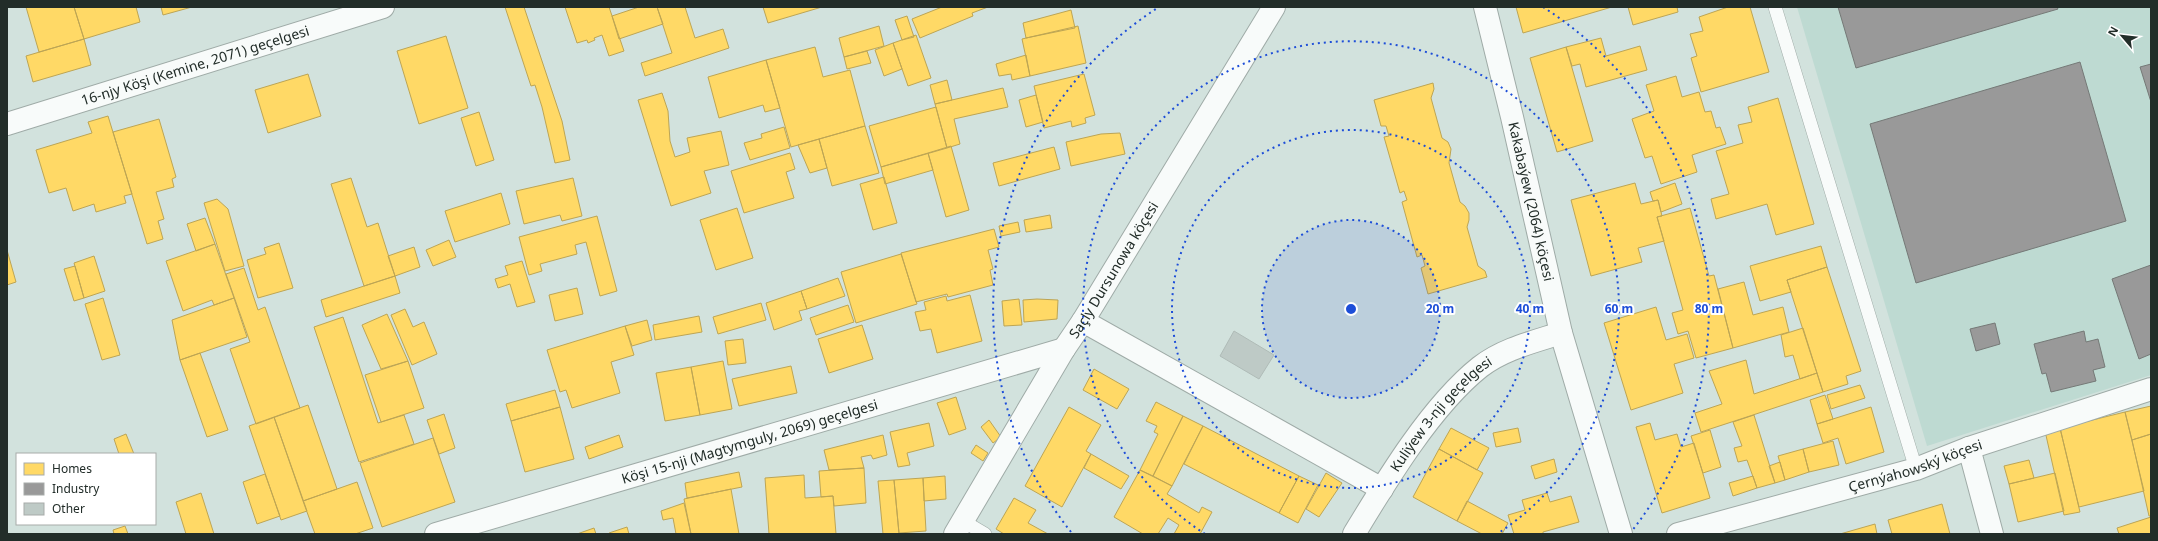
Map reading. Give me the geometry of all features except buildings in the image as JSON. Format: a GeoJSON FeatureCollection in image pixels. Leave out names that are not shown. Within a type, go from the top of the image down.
{"type":"FeatureCollection","features":[{"type":"Feature","properties":{"kind":"street","name":"16-njy Köşi (Kemine, 2071) geçelgesi"},"geometry":{"type":"LineString","coordinates":[[7,124],[383,7]]}},
{"type":"Feature","properties":{"kind":"street","name":"Saçly Dursunowa köçesi"},"geometry":{"type":"LineString","coordinates":[[959,527],[1064,349],[1083,321],[1274,7]]}},
{"type":"Feature","properties":{"kind":"street","name":"Kakabaýew (2064) köçesi"},"geometry":{"type":"LineString","coordinates":[[1485,7],[1512,117],[1560,333],[1620,534]]}},
{"type":"Feature","properties":{"kind":"street"},"geometry":{"type":"LineString","coordinates":[[1083,321],[1382,489]]}},
{"type":"Feature","properties":{"kind":"street","name":"Kuliýew 3-nji geçelgesi"},"geometry":{"type":"LineString","coordinates":[[1354,534],[1382,489],[1428,422],[1480,367],[1515,347],[1560,333]]}},
{"type":"Feature","properties":{"kind":"street","name":"Köşi 15-nji (Magtymguly, 2069) geçelgesi"},"geometry":{"type":"LineString","coordinates":[[436,534],[1064,349]]}},
{"type":"Feature","properties":{"kind":"street","name":"Çernýahowský köçesi"},"geometry":{"type":"LineString","coordinates":[[1678,534],[1916,469],[1969,448],[2151,390]]}},
{"type":"Feature","properties":{"kind":"street"},"geometry":{"type":"LineString","coordinates":[[1969,448],[1992,534]]}},
{"type":"Feature","properties":{"kind":"lane"},"geometry":{"type":"LineString","coordinates":[[1775,7],[1916,469]]}},
{"type":"Feature","properties":{"kind":"lane"},"geometry":{"type":"LineString","coordinates":[[959,527],[985,534]]}},
{"type":"Feature","properties":{"kind":"shaded area"},"geometry":{"type":"Polygon","coordinates":[[[1797,7],[2151,7],[2151,375],[1927,446],[1797,7]]]}}]}
